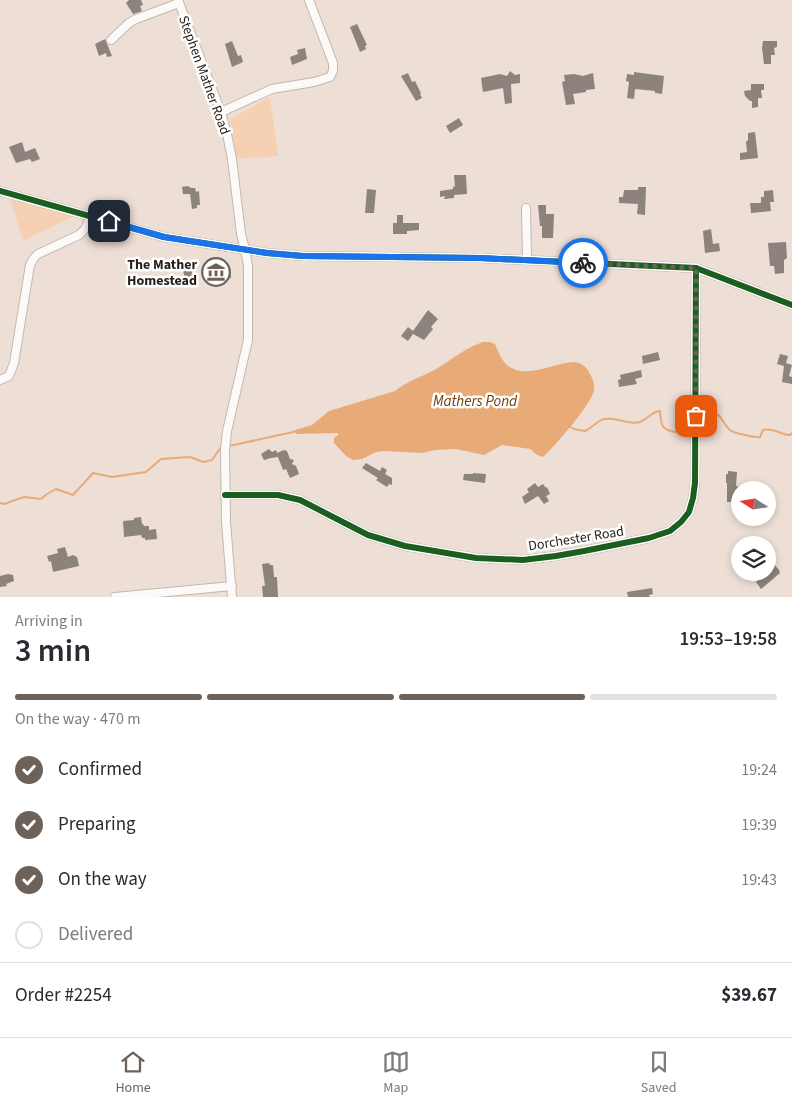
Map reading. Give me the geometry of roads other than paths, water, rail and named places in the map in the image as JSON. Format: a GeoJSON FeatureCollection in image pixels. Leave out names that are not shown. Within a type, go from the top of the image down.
{"type":"FeatureCollection","features":[{"type":"Feature","properties":{"kind":"street"},"geometry":{"type":"LineString","coordinates":[[221,112],[272,89],[314,82],[330,77],[333,71],[333,63],[309,0]]}},
{"type":"Feature","properties":{"kind":"street"},"geometry":{"type":"LineString","coordinates":[[111,40],[136,19],[178,2]]}},
{"type":"Feature","properties":{"kind":"street","name":"Stephen Mather Road"},"geometry":{"type":"LineString","coordinates":[[178,2],[221,112],[232,159],[241,234],[248,266],[248,340],[226,441],[225,495],[232,597]]}},
{"type":"Feature","properties":{"kind":"street"},"geometry":{"type":"LineString","coordinates":[[0,191],[164,237],[267,253],[303,256],[480,258],[696,268],[792,305]]}},
{"type":"Feature","properties":{"kind":"street"},"geometry":{"type":"LineString","coordinates":[[526,208],[527,260]]}},
{"type":"Feature","properties":{"kind":"street"},"geometry":{"type":"LineString","coordinates":[[0,380],[8,376],[14,363],[30,265],[38,254],[79,235],[85,229],[91,216]]}},
{"type":"Feature","properties":{"kind":"street","name":"Dorchester Road"},"geometry":{"type":"LineString","coordinates":[[225,495],[278,495],[300,500],[368,535],[405,546],[486,558],[523,560],[556,556],[649,538],[670,531],[689,512],[695,483],[696,268]]}},
{"type":"Feature","properties":{"kind":"street"},"geometry":{"type":"LineString","coordinates":[[115,597],[232,586]]}},
{"type":"Feature","properties":{"kind":"water","name":"Mathers Pond"},"geometry":{"type":"Polygon","coordinates":[[[483,342],[495,344],[505,363],[516,370],[538,370],[573,362],[582,365],[590,374],[594,390],[587,405],[543,457],[530,449],[502,445],[484,455],[456,449],[422,453],[384,451],[376,452],[362,459],[353,460],[346,456],[334,443],[334,438],[338,433],[296,434],[295,430],[312,425],[329,411],[395,391],[483,342]]]}},
{"type":"Feature","properties":{"kind":"waterway"},"geometry":{"type":"LineString","coordinates":[[569,426],[585,431],[601,420],[606,419],[635,423],[643,421],[660,411],[663,426],[668,430],[677,432],[689,421],[694,420]]}},
{"type":"Feature","properties":{"kind":"waterway"},"geometry":{"type":"LineString","coordinates":[[698,420],[703,420],[711,413],[715,413],[720,416],[730,430],[740,434],[760,437],[763,430],[767,429],[787,435],[792,433]]}},
{"type":"Feature","properties":{"kind":"waterway"},"geometry":{"type":"LineString","coordinates":[[229,446],[298,431]]}},
{"type":"Feature","properties":{"kind":"waterway"},"geometry":{"type":"LineString","coordinates":[[0,503],[4,504],[24,497],[41,499],[56,489],[73,495],[93,473],[112,477],[146,472],[161,459],[190,457],[203,462],[212,460],[221,447]]}},
{"type":"Feature","properties":{"kind":"place","name":"The Mather Homestead"},"geometry":{"type":"Point","coordinates":[216,272]}}]}
